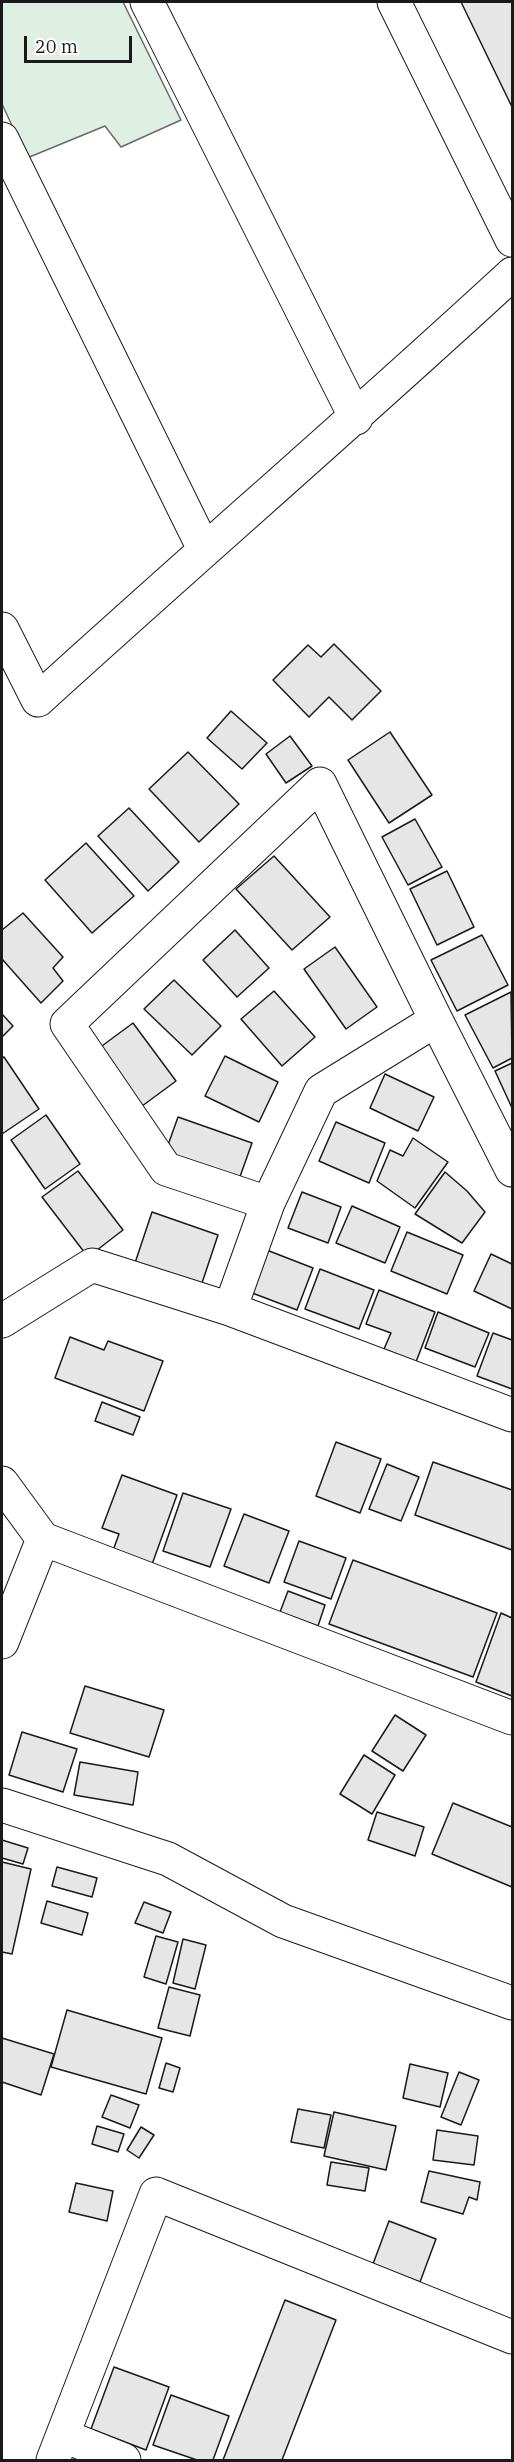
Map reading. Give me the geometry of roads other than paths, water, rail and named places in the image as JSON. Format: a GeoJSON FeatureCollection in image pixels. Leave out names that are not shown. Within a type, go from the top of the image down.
{"type":"FeatureCollection","features":[{"type":"Feature","properties":{"kind":"street"},"geometry":{"type":"LineString","coordinates":[[147,2],[356,418]]}},
{"type":"Feature","properties":{"kind":"street"},"geometry":{"type":"LineString","coordinates":[[394,2],[513,240]]}},
{"type":"Feature","properties":{"kind":"street"},"geometry":{"type":"LineString","coordinates":[[2,139],[204,549]]}},
{"type":"Feature","properties":{"kind":"street"},"geometry":{"type":"LineString","coordinates":[[2,629],[38,700],[204,549],[356,418],[513,274]]}},
{"type":"Feature","properties":{"kind":"street"},"geometry":{"type":"LineString","coordinates":[[268,1203],[166,1169],[67,1024],[320,784],[513,1170]]}},
{"type":"Feature","properties":{"kind":"street"},"geometry":{"type":"LineString","coordinates":[[230,1309],[268,1203],[321,1091],[436,1020]]}},
{"type":"Feature","properties":{"kind":"street"},"geometry":{"type":"LineString","coordinates":[[2,1321],[92,1265],[230,1309],[513,1415]]}},
{"type":"Feature","properties":{"kind":"street"},"geometry":{"type":"LineString","coordinates":[[2,1483],[43,1539],[513,1718]]}},
{"type":"Feature","properties":{"kind":"street"},"geometry":{"type":"LineString","coordinates":[[2,1642],[43,1539]]}},
{"type":"Feature","properties":{"kind":"street"},"geometry":{"type":"LineString","coordinates":[[2,1805],[168,1859],[283,1921],[513,2003]]}},
{"type":"Feature","properties":{"kind":"street"},"geometry":{"type":"LineString","coordinates":[[124,2460],[59,2448],[156,2194],[513,2337]]}}]}
